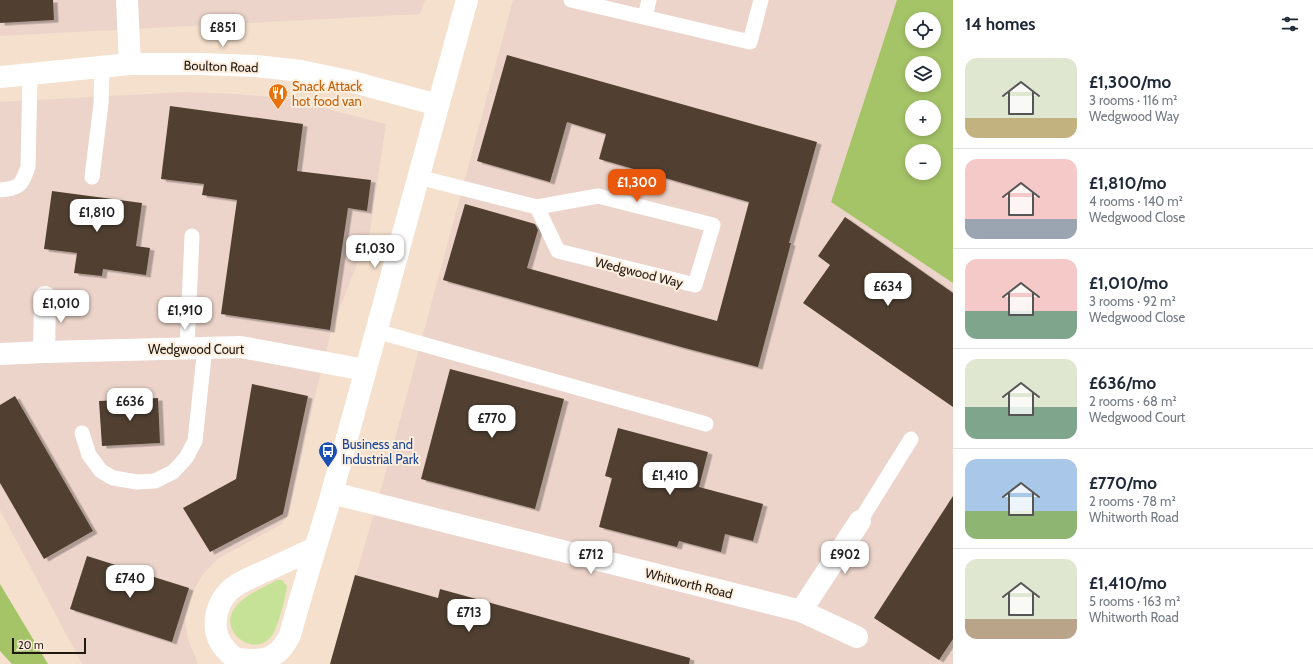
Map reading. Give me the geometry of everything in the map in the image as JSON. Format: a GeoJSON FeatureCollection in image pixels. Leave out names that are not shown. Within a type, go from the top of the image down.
{"type":"FeatureCollection","features":[{"type":"Feature","properties":{"kind":"street"},"geometry":{"type":"LineString","coordinates":[[127,0],[130,64]]}},
{"type":"Feature","properties":{"kind":"street"},"geometry":{"type":"LineString","coordinates":[[316,548],[242,582],[229,590],[223,598],[217,611],[215,622],[216,635],[224,648],[234,657],[258,660],[276,654],[290,635],[316,548],[332,492],[467,0]]}},
{"type":"Feature","properties":{"kind":"street","name":"Boulton Road"},"geometry":{"type":"LineString","coordinates":[[0,77],[130,64],[256,66],[300,71],[353,82],[438,105]]}},
{"type":"Feature","properties":{"kind":"street"},"geometry":{"type":"LineString","coordinates":[[44,352],[45,297]]}},
{"type":"Feature","properties":{"kind":"street","name":"Wedgwood Court"},"geometry":{"type":"LineString","coordinates":[[0,354],[241,347],[366,370]]}},
{"type":"Feature","properties":{"kind":"street","name":"Whitworth Road"},"geometry":{"type":"LineString","coordinates":[[332,492],[801,611],[857,637]]}},
{"type":"Feature","properties":{"kind":"street"},"geometry":{"type":"LineString","coordinates":[[801,611],[860,521]]}},
{"type":"Feature","properties":{"kind":"lane"},"geometry":{"type":"LineString","coordinates":[[571,0],[750,42],[761,0]]}},
{"type":"Feature","properties":{"kind":"lane"},"geometry":{"type":"LineString","coordinates":[[645,17],[650,0]]}},
{"type":"Feature","properties":{"kind":"lane"},"geometry":{"type":"LineString","coordinates":[[92,177],[101,104],[102,67]]}},
{"type":"Feature","properties":{"kind":"lane"},"geometry":{"type":"LineString","coordinates":[[0,190],[15,188],[23,182],[28,167],[30,74]]}},
{"type":"Feature","properties":{"kind":"lane","name":"Wedgwood Way"},"geometry":{"type":"LineString","coordinates":[[418,178],[537,207],[598,196],[713,225],[695,285],[558,251],[537,207]]}},
{"type":"Feature","properties":{"kind":"lane"},"geometry":{"type":"LineString","coordinates":[[82,433],[89,455],[101,471],[113,478],[137,482],[155,480],[173,472],[186,458],[195,441],[196,348],[192,236]]}},
{"type":"Feature","properties":{"kind":"lane"},"geometry":{"type":"LineString","coordinates":[[376,331],[706,424]]}},
{"type":"Feature","properties":{"kind":"lane"},"geometry":{"type":"LineString","coordinates":[[860,521],[911,439]]}},
{"type":"Feature","properties":{"kind":"shaded area"},"geometry":{"type":"Polygon","coordinates":[[[0,0],[425,0],[420,14],[0,36],[0,0]]]}},
{"type":"Feature","properties":{"kind":"shaded area"},"geometry":{"type":"Polygon","coordinates":[[[513,0],[897,0],[831,202],[953,283],[953,664],[330,664],[386,472],[513,0]]]}},
{"type":"Feature","properties":{"kind":"shaded area"},"geometry":{"type":"Polygon","coordinates":[[[184,92],[285,98],[386,124],[370,231],[332,328],[289,513],[282,524],[217,559],[202,575],[189,600],[185,620],[188,639],[198,664],[82,664],[0,510],[0,102],[184,92]]]}},
{"type":"Feature","properties":{"kind":"green space"},"geometry":{"type":"Polygon","coordinates":[[[897,0],[953,0],[953,283],[831,202],[897,0]]]}},
{"type":"Feature","properties":{"kind":"green space"},"geometry":{"type":"Polygon","coordinates":[[[277,580],[282,580],[287,586],[283,605],[273,634],[263,643],[255,645],[247,643],[234,633],[231,625],[231,617],[234,609],[248,596],[277,580]]]}},
{"type":"Feature","properties":{"kind":"green space"},"geometry":{"type":"Polygon","coordinates":[[[0,584],[48,664],[12,664],[0,651],[0,584]]]}},
{"type":"Feature","properties":{"kind":"building"},"geometry":{"type":"Polygon","coordinates":[[[0,0],[53,0],[54,20],[0,23],[0,0]]]}},
{"type":"Feature","properties":{"kind":"building"},"geometry":{"type":"Polygon","coordinates":[[[507,55],[817,142],[789,243],[791,243],[758,367],[443,280],[465,204],[535,224],[538,230],[527,268],[717,321],[749,202],[599,159],[606,134],[567,122],[550,182],[477,161],[507,55]]]}},
{"type":"Feature","properties":{"kind":"building"},"geometry":{"type":"Polygon","coordinates":[[[170,106],[303,124],[297,171],[371,180],[367,211],[348,208],[330,330],[221,314],[237,200],[202,195],[204,184],[161,179],[170,106]]]}},
{"type":"Feature","properties":{"kind":"building"},"geometry":{"type":"Polygon","coordinates":[[[52,191],[142,203],[136,246],[150,248],[146,275],[103,269],[102,276],[74,273],[77,253],[44,249],[52,191]]]}},
{"type":"Feature","properties":{"kind":"building"},"geometry":{"type":"Polygon","coordinates":[[[845,217],[953,293],[953,407],[803,303],[830,265],[818,256],[845,217]]]}},
{"type":"Feature","properties":{"kind":"building"},"geometry":{"type":"Polygon","coordinates":[[[450,369],[564,399],[535,509],[421,479],[450,369]]]}},
{"type":"Feature","properties":{"kind":"building"},"geometry":{"type":"Polygon","coordinates":[[[252,384],[308,396],[283,514],[210,552],[183,508],[236,479],[252,384]]]}},
{"type":"Feature","properties":{"kind":"building"},"geometry":{"type":"Polygon","coordinates":[[[15,396],[93,531],[44,559],[0,483],[0,405],[15,396]]]}},
{"type":"Feature","properties":{"kind":"building"},"geometry":{"type":"Polygon","coordinates":[[[158,398],[160,443],[102,446],[99,401],[158,398]]]}},
{"type":"Feature","properties":{"kind":"building"},"geometry":{"type":"Polygon","coordinates":[[[618,428],[708,452],[699,487],[763,504],[753,541],[725,534],[721,552],[679,541],[677,547],[599,527],[612,478],[605,476],[618,428]]]}},
{"type":"Feature","properties":{"kind":"building"},"geometry":{"type":"Polygon","coordinates":[[[953,496],[953,639],[939,660],[874,618],[953,496]]]}},
{"type":"Feature","properties":{"kind":"building"},"geometry":{"type":"Polygon","coordinates":[[[87,556],[189,588],[172,642],[70,609],[87,556]]]}},
{"type":"Feature","properties":{"kind":"building"},"geometry":{"type":"Polygon","coordinates":[[[355,575],[438,598],[440,589],[690,658],[689,664],[330,664],[355,575]]]}},
{"type":"Feature","properties":{"kind":"place","name":"Snack Attack hot food van"},"geometry":{"type":"Point","coordinates":[278,110]}},
{"type":"Feature","properties":{"kind":"place","name":"Business and Industrial Park"},"geometry":{"type":"Point","coordinates":[328,468]}}]}
